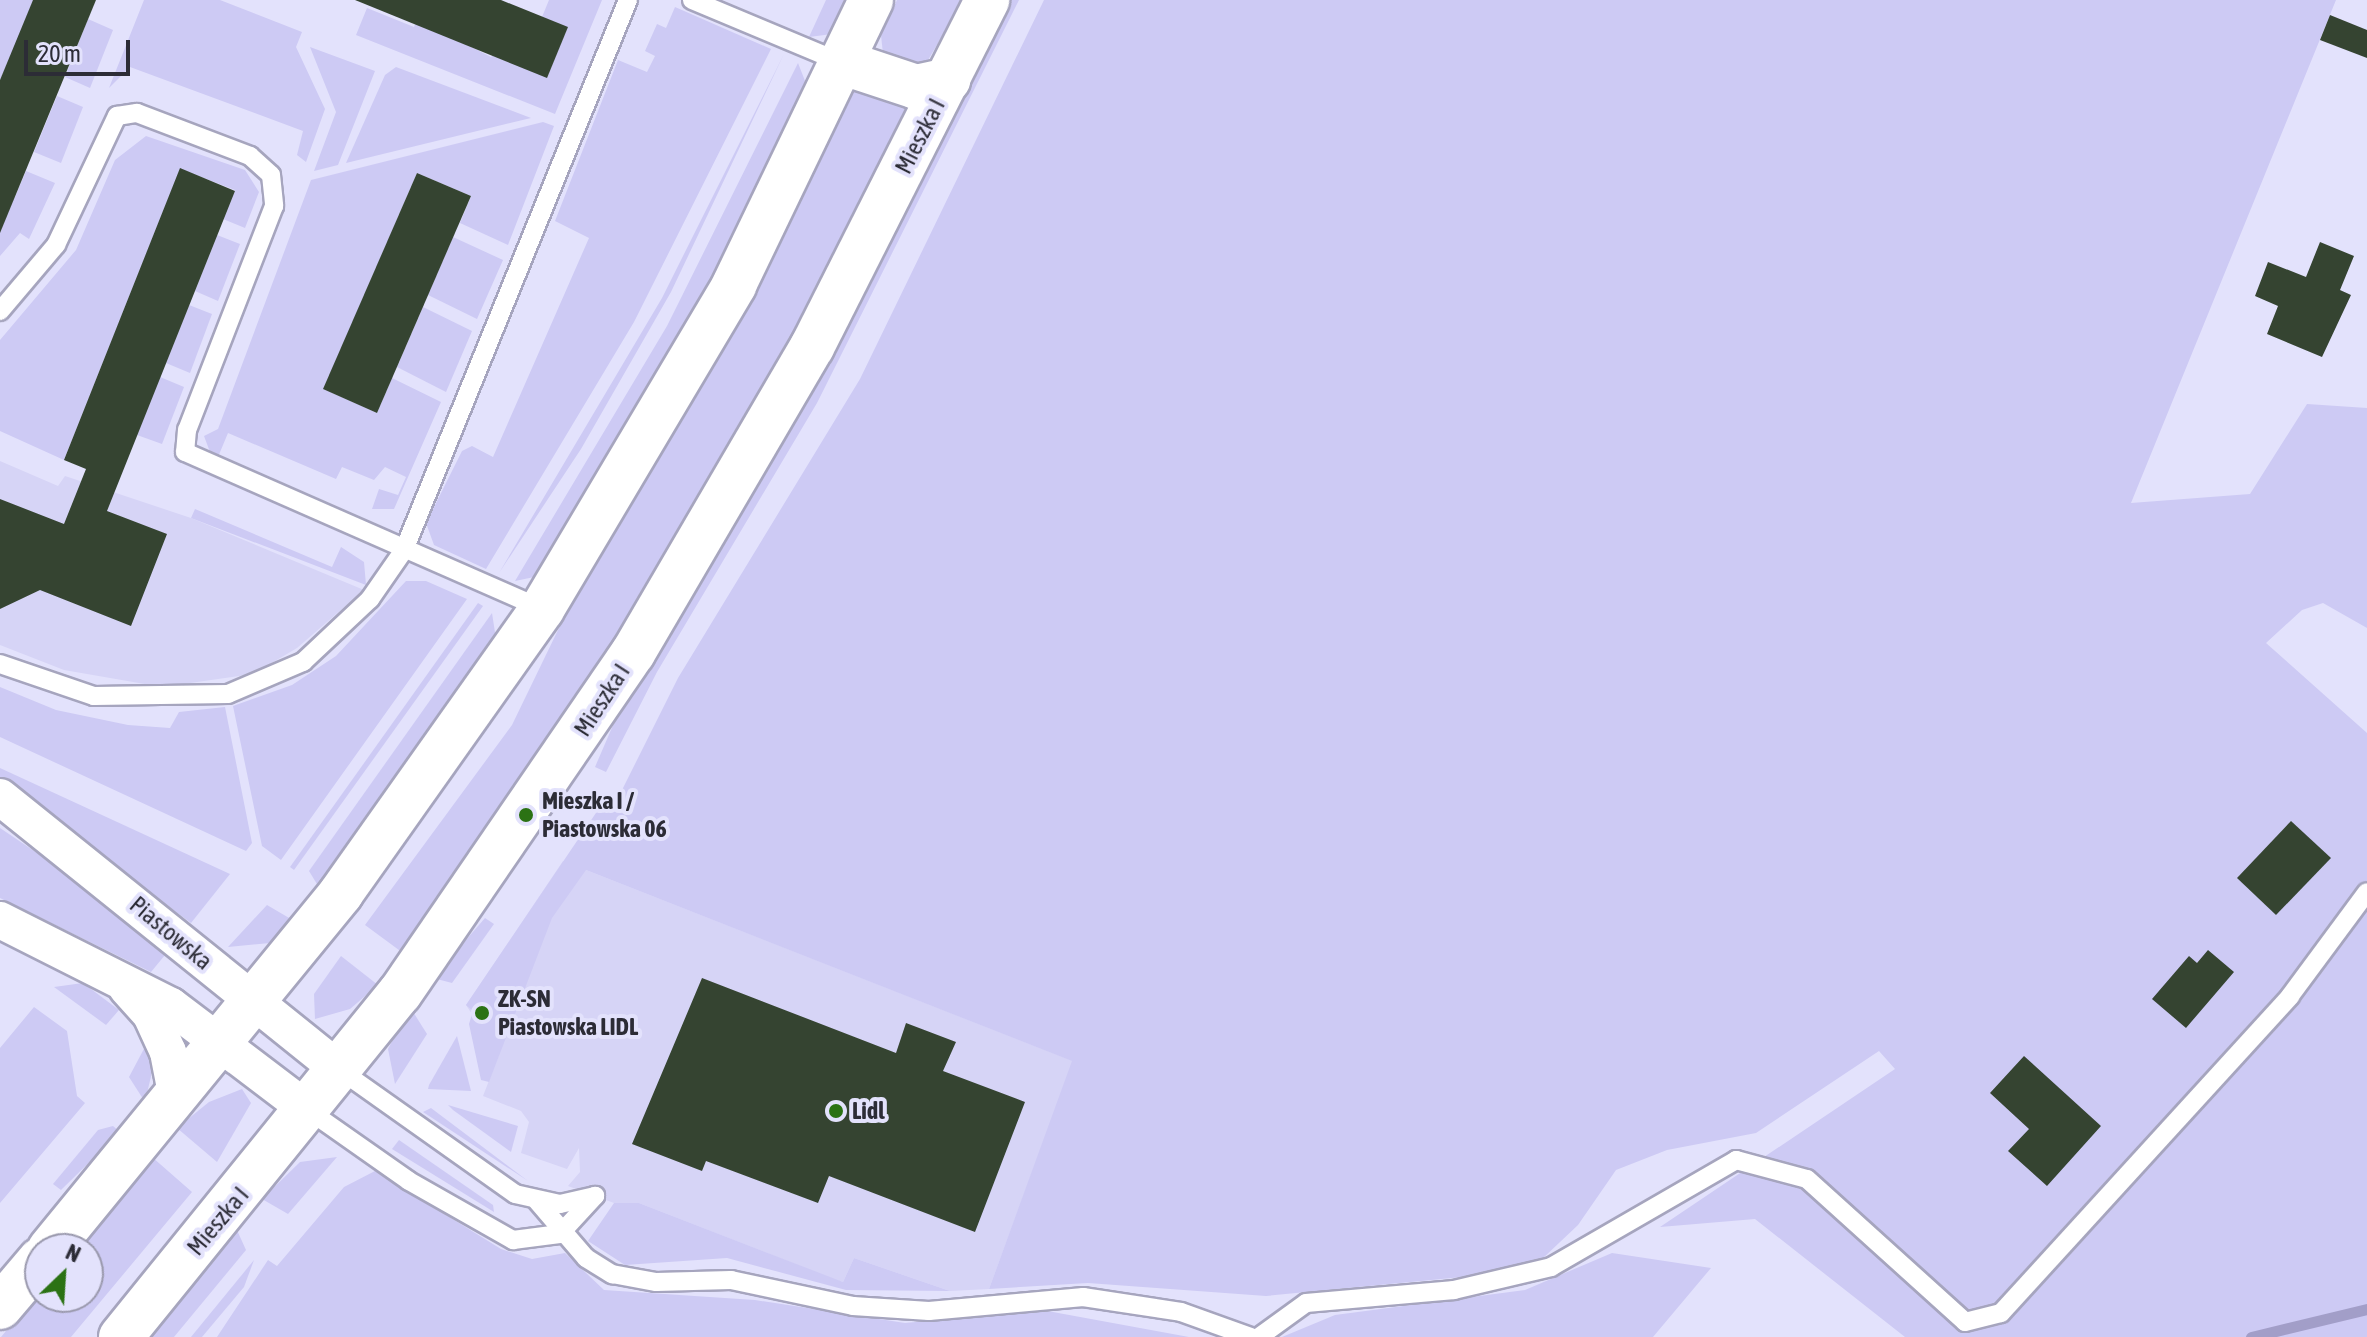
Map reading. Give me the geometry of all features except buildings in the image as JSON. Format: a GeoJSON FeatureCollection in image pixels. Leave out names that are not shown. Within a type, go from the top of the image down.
{"type":"FeatureCollection","features":[{"type":"Feature","properties":{"kind":"street"},"geometry":{"type":"LineString","coordinates":[[64,1233],[255,1002],[441,759],[542,609],[681,381],[844,63],[871,0]]}},
{"type":"Feature","properties":{"kind":"street","name":"Mieszka I"},"geometry":{"type":"LineString","coordinates":[[121,1337],[340,1070],[518,827],[633,653],[812,347],[987,0]]}},
{"type":"Feature","properties":{"kind":"street"},"geometry":{"type":"LineString","coordinates":[[844,63],[916,87],[948,80]]}},
{"type":"Feature","properties":{"kind":"street","name":"Piastowska"},"geometry":{"type":"LineString","coordinates":[[0,797],[340,1070]]}},
{"type":"Feature","properties":{"kind":"street"},"geometry":{"type":"LineString","coordinates":[[0,920],[114,976],[222,1042],[308,1110]]}},
{"type":"Feature","properties":{"kind":"street"},"geometry":{"type":"LineString","coordinates":[[114,976],[164,1040],[175,1088],[168,1110]]}},
{"type":"Feature","properties":{"kind":"street"},"geometry":{"type":"LineString","coordinates":[[0,1307],[24,1279]]}},
{"type":"Feature","properties":{"kind":"lane"},"geometry":{"type":"LineString","coordinates":[[0,664],[118,699],[181,699],[252,687],[325,645],[370,599],[404,550],[628,0]]}},
{"type":"Feature","properties":{"kind":"lane"},"geometry":{"type":"LineString","coordinates":[[692,0],[844,63]]}},
{"type":"Feature","properties":{"kind":"lane"},"geometry":{"type":"LineString","coordinates":[[0,311],[56,245],[117,116],[137,113],[250,156],[271,175],[274,206],[187,430],[185,452],[542,609]]}},
{"type":"Feature","properties":{"kind":"lane"},"geometry":{"type":"LineString","coordinates":[[1259,1337],[1306,1303],[1454,1290],[1551,1267],[1736,1160],[1807,1179],[1965,1322],[2001,1313],[2290,996],[2367,892]]}},
{"type":"Feature","properties":{"kind":"lane"},"geometry":{"type":"LineString","coordinates":[[340,1070],[482,1175],[537,1201],[560,1234],[612,1274],[656,1282],[731,1280],[853,1306],[929,1311],[1083,1297],[1181,1312],[1251,1337]]}},
{"type":"Feature","properties":{"kind":"lane"},"geometry":{"type":"LineString","coordinates":[[308,1110],[501,1236],[532,1242],[560,1234],[595,1196],[537,1201]]}},
{"type":"Feature","properties":{"kind":"shaded area"},"geometry":{"type":"Polygon","coordinates":[[[0,0],[38,0],[0,80],[0,0]]]}},
{"type":"Feature","properties":{"kind":"shaded area"},"geometry":{"type":"Polygon","coordinates":[[[144,0],[220,0],[302,32],[296,47],[325,109],[306,162],[297,155],[303,131],[130,67],[109,88],[144,0]]]}},
{"type":"Feature","properties":{"kind":"shaded area"},"geometry":{"type":"Polygon","coordinates":[[[549,0],[602,0],[555,114],[356,35],[367,8],[414,27],[417,19],[491,57],[542,17],[549,0]]]}},
{"type":"Feature","properties":{"kind":"shaded area"},"geometry":{"type":"Polygon","coordinates":[[[826,0],[848,0],[832,34],[809,37],[826,0]]]}},
{"type":"Feature","properties":{"kind":"shaded area"},"geometry":{"type":"Polygon","coordinates":[[[897,0],[963,0],[924,67],[883,54],[881,35],[897,0]]]}},
{"type":"Feature","properties":{"kind":"shaded area"},"geometry":{"type":"Polygon","coordinates":[[[1007,0],[1019,0],[817,403],[657,672],[606,772],[595,767],[617,716],[854,314],[1007,0]]]}},
{"type":"Feature","properties":{"kind":"shaded area"},"geometry":{"type":"Polygon","coordinates":[[[1044,0],[2336,0],[2131,503],[2250,494],[2307,404],[2367,408],[2367,628],[2323,603],[2302,610],[2266,643],[2367,733],[2367,1337],[1905,1337],[1755,1219],[1660,1227],[1895,1069],[1879,1051],[1756,1133],[1667,1150],[1616,1170],[1578,1225],[1541,1260],[1483,1275],[1266,1296],[1088,1283],[989,1289],[1072,1061],[586,870],[552,918],[489,1082],[481,1080],[469,1024],[473,1011],[466,1005],[602,804],[613,808],[678,678],[860,379],[1044,0]]]}},
{"type":"Feature","properties":{"kind":"shaded area"},"geometry":{"type":"Polygon","coordinates":[[[675,7],[771,49],[634,322],[486,569],[434,545],[426,523],[462,451],[472,446],[493,457],[589,238],[555,221],[618,60],[647,72],[655,56],[645,51],[657,24],[666,28],[675,7]]]}},
{"type":"Feature","properties":{"kind":"shaded area"},"geometry":{"type":"Polygon","coordinates":[[[88,19],[113,30],[90,88],[65,77],[88,19]]]}},
{"type":"Feature","properties":{"kind":"shaded area"},"geometry":{"type":"Polygon","coordinates":[[[310,47],[375,71],[338,165],[314,171],[336,112],[310,47]]]}},
{"type":"Feature","properties":{"kind":"shaded area"},"geometry":{"type":"Polygon","coordinates":[[[784,54],[671,292],[581,449],[499,573],[662,298],[784,54]]]}},
{"type":"Feature","properties":{"kind":"shaded area"},"geometry":{"type":"Polygon","coordinates":[[[798,63],[807,86],[680,338],[539,576],[515,581],[667,326],[798,63]]]}},
{"type":"Feature","properties":{"kind":"shaded area"},"geometry":{"type":"Polygon","coordinates":[[[396,67],[531,118],[346,163],[385,75],[396,67]]]}},
{"type":"Feature","properties":{"kind":"shaded area"},"geometry":{"type":"Polygon","coordinates":[[[860,88],[913,108],[781,363],[607,657],[403,953],[365,925],[512,725],[574,597],[708,374],[851,91],[860,88]]]}},
{"type":"Feature","properties":{"kind":"shaded area"},"geometry":{"type":"Polygon","coordinates":[[[57,96],[83,107],[61,163],[34,152],[57,96]]]}},
{"type":"Feature","properties":{"kind":"shaded area"},"geometry":{"type":"Polygon","coordinates":[[[543,122],[554,126],[508,245],[460,223],[471,196],[417,173],[324,389],[377,413],[392,378],[441,402],[394,509],[372,509],[379,489],[398,495],[406,477],[385,467],[374,480],[342,467],[336,479],[228,433],[218,457],[210,452],[204,436],[218,429],[311,180],[543,122]]]}},
{"type":"Feature","properties":{"kind":"shaded area"},"geometry":{"type":"Polygon","coordinates":[[[146,136],[245,170],[259,192],[245,228],[223,219],[235,190],[180,169],[64,460],[0,431],[0,340],[76,250],[115,160],[146,136]]]}},
{"type":"Feature","properties":{"kind":"shaded area"},"geometry":{"type":"Polygon","coordinates":[[[26,171],[55,183],[29,239],[20,233],[0,256],[0,191],[15,197],[26,171]]]}},
{"type":"Feature","properties":{"kind":"shaded area"},"geometry":{"type":"Polygon","coordinates":[[[217,235],[240,244],[218,301],[195,291],[217,235]]]}},
{"type":"Feature","properties":{"kind":"shaded area"},"geometry":{"type":"Polygon","coordinates":[[[453,237],[503,260],[477,319],[428,295],[453,237]]]}},
{"type":"Feature","properties":{"kind":"shaded area"},"geometry":{"type":"Polygon","coordinates":[[[189,305],[212,314],[190,373],[166,363],[189,305]]]}},
{"type":"Feature","properties":{"kind":"shaded area"},"geometry":{"type":"Polygon","coordinates":[[[423,307],[472,331],[446,392],[397,367],[423,307]]]}},
{"type":"Feature","properties":{"kind":"shaded area"},"geometry":{"type":"Polygon","coordinates":[[[160,377],[184,387],[162,444],[137,435],[160,377]]]}},
{"type":"Feature","properties":{"kind":"shaded area"},"geometry":{"type":"Polygon","coordinates":[[[0,461],[58,486],[65,476],[191,518],[364,590],[297,648],[253,674],[162,687],[64,670],[0,645],[0,461]]]}},
{"type":"Feature","properties":{"kind":"shaded area"},"geometry":{"type":"Polygon","coordinates":[[[195,509],[332,567],[341,547],[364,562],[366,585],[191,518],[195,509]]]}},
{"type":"Feature","properties":{"kind":"shaded area"},"geometry":{"type":"Polygon","coordinates":[[[406,581],[426,581],[467,599],[281,860],[262,846],[233,706],[292,685],[336,656],[406,581]]]}},
{"type":"Feature","properties":{"kind":"shaded area"},"geometry":{"type":"Polygon","coordinates":[[[478,603],[483,606],[294,870],[290,867],[478,603]]]}},
{"type":"Feature","properties":{"kind":"shaded area"},"geometry":{"type":"Polygon","coordinates":[[[492,613],[496,639],[320,889],[309,871],[492,613]]]}},
{"type":"Feature","properties":{"kind":"shaded area"},"geometry":{"type":"Polygon","coordinates":[[[0,687],[56,710],[128,725],[170,728],[179,712],[225,707],[252,843],[246,851],[0,737],[0,687]]]}},
{"type":"Feature","properties":{"kind":"shaded area"},"geometry":{"type":"Polygon","coordinates":[[[0,768],[230,874],[191,923],[0,782],[0,768]]]}},
{"type":"Feature","properties":{"kind":"shaded area"},"geometry":{"type":"Polygon","coordinates":[[[0,828],[58,867],[165,955],[151,972],[0,898],[0,828]]]}},
{"type":"Feature","properties":{"kind":"shaded area"},"geometry":{"type":"Polygon","coordinates":[[[563,861],[1073,1061],[989,1289],[950,1291],[854,1258],[843,1282],[836,1280],[639,1203],[614,1203],[568,1186],[580,1172],[579,1148],[567,1169],[521,1153],[529,1122],[521,1111],[483,1096],[499,1055],[466,1005],[563,861]]]}},
{"type":"Feature","properties":{"kind":"shaded area"},"geometry":{"type":"Polygon","coordinates":[[[267,905],[296,922],[270,943],[228,947],[267,905]]]}},
{"type":"Feature","properties":{"kind":"shaded area"},"geometry":{"type":"Polygon","coordinates":[[[485,918],[494,924],[452,983],[433,978],[485,918]]]}},
{"type":"Feature","properties":{"kind":"shaded area"},"geometry":{"type":"Polygon","coordinates":[[[341,956],[378,985],[350,1009],[315,1019],[314,994],[341,956]]]}},
{"type":"Feature","properties":{"kind":"shaded area"},"geometry":{"type":"Polygon","coordinates":[[[83,983],[119,1010],[106,1025],[54,987],[83,983]]]}},
{"type":"Feature","properties":{"kind":"shaded area"},"geometry":{"type":"Polygon","coordinates":[[[34,1007],[67,1031],[77,1096],[85,1103],[0,1203],[0,1048],[34,1007]]]}},
{"type":"Feature","properties":{"kind":"shaded area"},"geometry":{"type":"Polygon","coordinates":[[[410,1007],[427,1034],[395,1084],[388,1049],[410,1007]]]}},
{"type":"Feature","properties":{"kind":"shaded area"},"geometry":{"type":"Polygon","coordinates":[[[457,1036],[471,1091],[428,1089],[429,1085],[457,1036]]]}},
{"type":"Feature","properties":{"kind":"shaded area"},"geometry":{"type":"Polygon","coordinates":[[[146,1045],[152,1072],[145,1102],[129,1077],[146,1045]]]}},
{"type":"Feature","properties":{"kind":"shaded area"},"geometry":{"type":"Polygon","coordinates":[[[242,1089],[251,1103],[217,1162],[177,1128],[209,1102],[242,1089]]]}},
{"type":"Feature","properties":{"kind":"shaded area"},"geometry":{"type":"Polygon","coordinates":[[[448,1105],[518,1126],[511,1152],[453,1110],[448,1105]]]}},
{"type":"Feature","properties":{"kind":"shaded area"},"geometry":{"type":"Polygon","coordinates":[[[431,1108],[528,1181],[423,1112],[431,1108]]]}},
{"type":"Feature","properties":{"kind":"shaded area"},"geometry":{"type":"Polygon","coordinates":[[[113,1126],[120,1132],[61,1190],[53,1184],[98,1130],[113,1126]]]}},
{"type":"Feature","properties":{"kind":"shaded area"},"geometry":{"type":"Polygon","coordinates":[[[399,1140],[493,1205],[494,1212],[392,1149],[399,1140]]]}},
{"type":"Feature","properties":{"kind":"shaded area"},"geometry":{"type":"Polygon","coordinates":[[[152,1157],[192,1192],[104,1297],[104,1233],[88,1233],[152,1157]]]}},
{"type":"Feature","properties":{"kind":"shaded area"},"geometry":{"type":"Polygon","coordinates":[[[337,1157],[288,1214],[262,1199],[300,1162],[337,1157]]]}},
{"type":"Feature","properties":{"kind":"shaded area"},"geometry":{"type":"Polygon","coordinates":[[[375,1171],[501,1249],[532,1259],[565,1253],[604,1290],[755,1300],[905,1323],[1042,1310],[1189,1337],[217,1337],[268,1260],[277,1266],[344,1187],[375,1171]]]}},
{"type":"Feature","properties":{"kind":"shaded area"},"geometry":{"type":"Polygon","coordinates":[[[614,1203],[639,1203],[843,1282],[854,1258],[950,1291],[846,1290],[727,1258],[625,1265],[588,1241],[614,1203]]]}},
{"type":"Feature","properties":{"kind":"shaded area"},"geometry":{"type":"Polygon","coordinates":[[[236,1228],[246,1250],[174,1337],[146,1337],[236,1228]]]}},
{"type":"Feature","properties":{"kind":"shaded area"},"geometry":{"type":"Polygon","coordinates":[[[1612,1253],[1711,1268],[1653,1337],[1282,1337],[1335,1315],[1525,1290],[1612,1253]]]}},
{"type":"Feature","properties":{"kind":"shaded area"},"geometry":{"type":"Polygon","coordinates":[[[254,1260],[244,1287],[202,1337],[191,1337],[254,1260]]]}},
{"type":"Feature","properties":{"kind":"shaded area"},"geometry":{"type":"Polygon","coordinates":[[[24,1309],[24,1313],[91,1313],[71,1337],[1,1337],[24,1309]]]}},
{"type":"Feature","properties":{"kind":"waterway"},"geometry":{"type":"LineString","coordinates":[[2251,1337],[2367,1309]]}},
{"type":"Feature","properties":{"kind":"place","name":"Mieszka I / Piastowska 06"},"geometry":{"type":"Point","coordinates":[526,815]}},
{"type":"Feature","properties":{"kind":"place","name":"ZK-SN Piastowska LIDL"},"geometry":{"type":"Point","coordinates":[482,1013]}},
{"type":"Feature","properties":{"kind":"place","name":"Lidl"},"geometry":{"type":"Point","coordinates":[836,1111]}}]}
